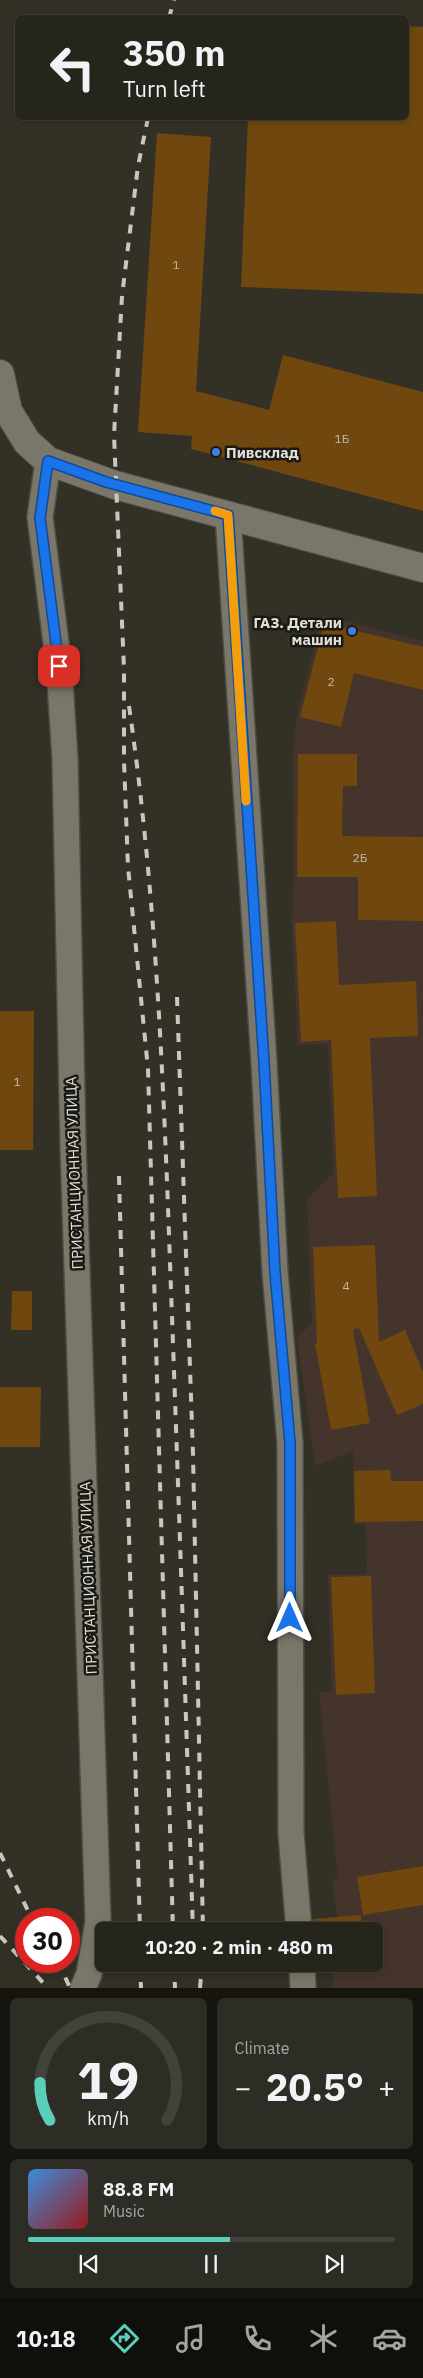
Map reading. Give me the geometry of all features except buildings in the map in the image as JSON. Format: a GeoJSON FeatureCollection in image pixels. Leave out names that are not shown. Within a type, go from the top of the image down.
{"type":"FeatureCollection","features":[{"type":"Feature","properties":{"kind":"main road"},"geometry":{"type":"LineString","coordinates":[[0,374],[8,411],[27,442],[48,461],[106,482],[423,568]]}},
{"type":"Feature","properties":{"kind":"street","name":"ПРИСТАНЦИОННАЯ УЛИЦА"},"geometry":{"type":"LineString","coordinates":[[48,461],[40,518],[59,666],[65,759],[73,1144],[98,1922],[89,1974],[84,1988]]}},
{"type":"Feature","properties":{"kind":"street"},"geometry":{"type":"LineString","coordinates":[[228,515],[264,1062],[275,1272],[290,1443],[291,1833],[299,1922]]}},
{"type":"Feature","properties":{"kind":"street"},"geometry":{"type":"LineString","coordinates":[[303,1972],[304,1988]]}},
{"type":"Feature","properties":{"kind":"shaded area"},"geometry":{"type":"Polygon","coordinates":[[[322,615],[423,641],[423,1988],[332,1988],[333,1972],[383,1972],[383,1922],[338,1922],[332,1880],[338,1878],[319,1692],[332,1691],[328,1575],[367,1574],[366,1524],[354,1524],[353,1451],[315,1466],[297,1338],[312,1323],[307,1199],[334,1173],[328,1044],[298,1045],[292,923],[294,875],[293,753],[297,716],[322,615]]]}},
{"type":"Feature","properties":{"kind":"railway"},"geometry":{"type":"LineString","coordinates":[[170,15],[174,0]]}},
{"type":"Feature","properties":{"kind":"railway"},"geometry":{"type":"LineString","coordinates":[[148,120],[138,166],[122,296],[114,435],[124,669],[124,761],[128,867],[148,1069],[173,1922]]}},
{"type":"Feature","properties":{"kind":"railway"},"geometry":{"type":"LineString","coordinates":[[129,706],[139,779],[153,924],[162,1070],[193,1922]]}},
{"type":"Feature","properties":{"kind":"railway"},"geometry":{"type":"LineString","coordinates":[[177,997],[193,1454],[203,1922]]}},
{"type":"Feature","properties":{"kind":"railway"},"geometry":{"type":"LineString","coordinates":[[119,1176],[140,1922]]}},
{"type":"Feature","properties":{"kind":"railway"},"geometry":{"type":"LineString","coordinates":[[0,1853],[27,1908]]}},
{"type":"Feature","properties":{"kind":"railway"},"geometry":{"type":"LineString","coordinates":[[0,1936],[48,1988]]}},
{"type":"Feature","properties":{"kind":"railway"},"geometry":{"type":"LineString","coordinates":[[140,1972],[141,1988]]}},
{"type":"Feature","properties":{"kind":"railway"},"geometry":{"type":"LineString","coordinates":[[174,1972],[175,1988]]}},
{"type":"Feature","properties":{"kind":"railway"},"geometry":{"type":"LineString","coordinates":[[200,1988],[201,1972]]}},
{"type":"Feature","properties":{"kind":"railway"},"geometry":{"type":"LineString","coordinates":[[63,1973],[70,1988]]}},
{"type":"Feature","properties":{"kind":"slow traffic"},"geometry":{"type":"LineString","coordinates":[[215,511],[228,515],[246,801]]}},
{"type":"Feature","properties":{"kind":"place","name":"Пивсклад"},"geometry":{"type":"Point","coordinates":[216,452]}},
{"type":"Feature","properties":{"kind":"place","name":"ГАЗ. Детали машин"},"geometry":{"type":"Point","coordinates":[352,631]}},
{"type":"Feature","properties":{"kind":"route"},"geometry":{"type":"LineString","coordinates":[[59,666],[40,518],[48,461],[106,482],[228,515],[264,1062],[275,1272],[290,1443],[290,1618]]}}]}
